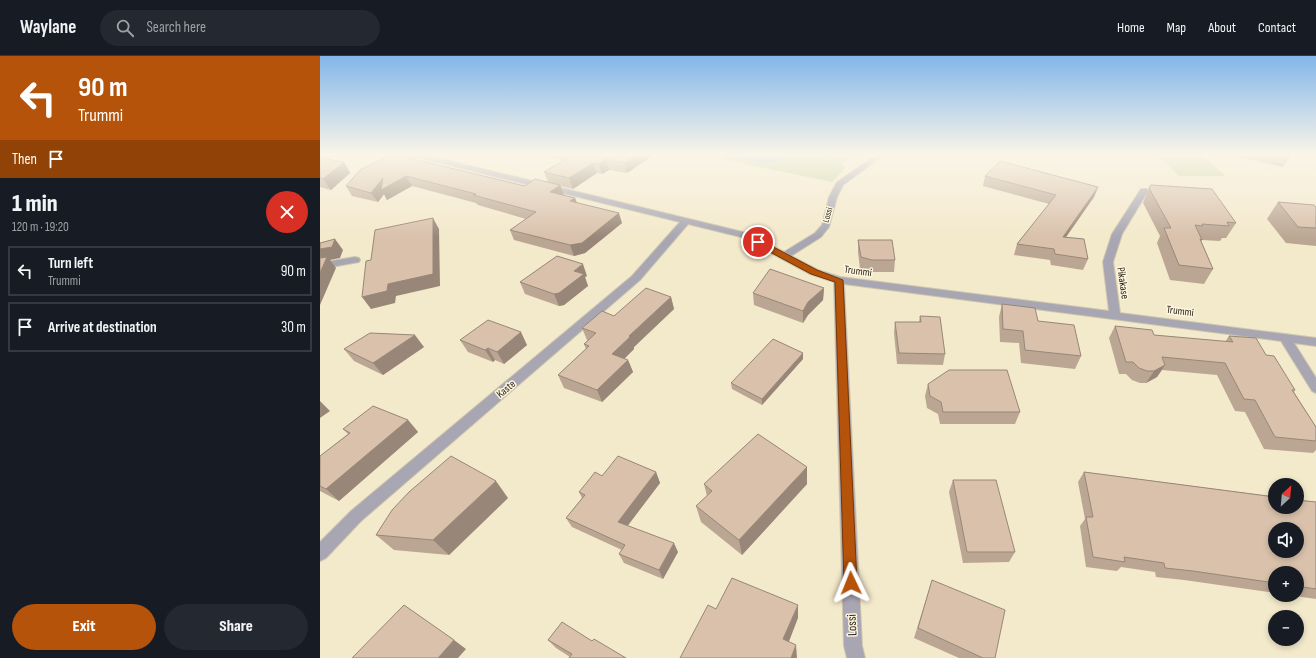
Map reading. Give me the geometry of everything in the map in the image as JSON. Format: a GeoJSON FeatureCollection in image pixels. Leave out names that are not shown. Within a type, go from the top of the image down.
{"type":"FeatureCollection","features":[{"type":"Feature","properties":{"kind":"street","name":"Trummi"},"geometry":{"type":"LineString","coordinates":[[530,182],[744,235],[814,272],[839,280],[1316,342]]}},
{"type":"Feature","properties":{"kind":"street","name":"Lossi"},"geometry":{"type":"LineString","coordinates":[[785,256],[818,235],[826,225],[832,197],[843,182]]}},
{"type":"Feature","properties":{"kind":"street","name":"Pikakase"},"geometry":{"type":"LineString","coordinates":[[1115,315],[1108,262],[1117,234],[1144,191]]}},
{"type":"Feature","properties":{"kind":"street","name":"Kaste"},"geometry":{"type":"LineString","coordinates":[[320,553],[356,516],[636,278],[687,220]]}},
{"type":"Feature","properties":{"kind":"street"},"geometry":{"type":"LineString","coordinates":[[320,266],[355,260]]}},
{"type":"Feature","properties":{"kind":"street","name":"Lossi"},"geometry":{"type":"LineString","coordinates":[[839,280],[853,646],[856,658]]}},
{"type":"Feature","properties":{"kind":"street"},"geometry":{"type":"LineString","coordinates":[[1284,337],[1316,388]]}},
{"type":"Feature","properties":{"kind":"building"},"geometry":{"type":"Polygon","coordinates":[[[349,182],[380,182],[371,193],[346,186],[349,182]]]}},
{"type":"Feature","properties":{"kind":"building"},"geometry":{"type":"Polygon","coordinates":[[[382,182],[395,182],[381,190],[382,182]]]}},
{"type":"Feature","properties":{"kind":"building"},"geometry":{"type":"Polygon","coordinates":[[[430,182],[509,182],[525,186],[531,182],[548,182],[560,185],[550,192],[575,198],[570,201],[619,213],[582,243],[570,245],[510,230],[536,212],[473,195],[476,194],[430,182]]]}},
{"type":"Feature","properties":{"kind":"building"},"geometry":{"type":"Polygon","coordinates":[[[1008,182],[1080,182],[1098,187],[1063,237],[1084,239],[1088,259],[1055,254],[1054,249],[1017,244],[1056,195],[1008,182]]]}},
{"type":"Feature","properties":{"kind":"building"},"geometry":{"type":"Polygon","coordinates":[[[1151,185],[1212,189],[1236,223],[1227,222],[1229,226],[1202,224],[1203,226],[1195,225],[1213,269],[1179,265],[1164,228],[1171,228],[1149,188],[1151,185]]]}},
{"type":"Feature","properties":{"kind":"building"},"geometry":{"type":"Polygon","coordinates":[[[1278,202],[1314,205],[1316,207],[1316,228],[1298,227],[1278,202]]]}},
{"type":"Feature","properties":{"kind":"building"},"geometry":{"type":"Polygon","coordinates":[[[433,218],[433,274],[388,284],[387,291],[362,297],[366,261],[371,260],[375,230],[433,218]]]}},
{"type":"Feature","properties":{"kind":"building"},"geometry":{"type":"Polygon","coordinates":[[[335,239],[332,247],[320,249],[320,243],[335,239]]]}},
{"type":"Feature","properties":{"kind":"building"},"geometry":{"type":"Polygon","coordinates":[[[858,240],[892,240],[895,260],[872,260],[861,257],[858,240]]]}},
{"type":"Feature","properties":{"kind":"building"},"geometry":{"type":"Polygon","coordinates":[[[557,256],[583,264],[574,271],[584,274],[559,293],[554,294],[520,282],[557,256]]]}},
{"type":"Feature","properties":{"kind":"building"},"geometry":{"type":"Polygon","coordinates":[[[327,257],[320,273],[320,258],[327,257]]]}},
{"type":"Feature","properties":{"kind":"building"},"geometry":{"type":"Polygon","coordinates":[[[770,269],[824,288],[808,302],[803,311],[753,293],[770,269]]]}},
{"type":"Feature","properties":{"kind":"building"},"geometry":{"type":"Polygon","coordinates":[[[646,288],[671,297],[612,354],[628,360],[597,390],[558,375],[589,346],[584,344],[596,333],[582,328],[602,311],[614,316],[646,288]]]}},
{"type":"Feature","properties":{"kind":"building"},"geometry":{"type":"Polygon","coordinates":[[[1002,304],[1035,308],[1038,321],[1074,325],[1081,356],[1025,350],[1023,331],[1003,329],[1002,304]]]}},
{"type":"Feature","properties":{"kind":"building"},"geometry":{"type":"Polygon","coordinates":[[[920,316],[940,317],[945,354],[899,353],[895,322],[921,322],[920,316]]]}},
{"type":"Feature","properties":{"kind":"building"},"geometry":{"type":"Polygon","coordinates":[[[488,320],[521,332],[497,352],[488,348],[485,350],[460,340],[488,320]]]}},
{"type":"Feature","properties":{"kind":"building"},"geometry":{"type":"Polygon","coordinates":[[[1115,326],[1152,330],[1154,335],[1233,342],[1229,336],[1256,338],[1266,355],[1274,356],[1295,390],[1292,390],[1316,427],[1316,441],[1275,437],[1255,400],[1244,399],[1225,363],[1162,357],[1165,365],[1154,371],[1147,371],[1139,368],[1133,362],[1126,362],[1115,326]]]}},
{"type":"Feature","properties":{"kind":"building"},"geometry":{"type":"Polygon","coordinates":[[[370,333],[415,335],[373,363],[344,349],[370,333]]]}},
{"type":"Feature","properties":{"kind":"building"},"geometry":{"type":"Polygon","coordinates":[[[773,339],[803,353],[762,399],[731,383],[773,339]]]}},
{"type":"Feature","properties":{"kind":"building"},"geometry":{"type":"Polygon","coordinates":[[[949,370],[1007,370],[1020,412],[943,412],[941,402],[930,396],[928,384],[949,370]]]}},
{"type":"Feature","properties":{"kind":"building"},"geometry":{"type":"Polygon","coordinates":[[[373,406],[408,420],[326,489],[320,486],[320,456],[350,433],[343,429],[373,406]]]}},
{"type":"Feature","properties":{"kind":"building"},"geometry":{"type":"Polygon","coordinates":[[[758,434],[807,467],[739,540],[696,506],[712,491],[704,484],[758,434]]]}},
{"type":"Feature","properties":{"kind":"building"},"geometry":{"type":"Polygon","coordinates":[[[451,456],[496,481],[433,540],[376,535],[392,510],[409,492],[451,456]]]}},
{"type":"Feature","properties":{"kind":"building"},"geometry":{"type":"Polygon","coordinates":[[[618,456],[656,472],[618,522],[674,543],[659,570],[619,554],[625,545],[566,518],[585,495],[579,492],[595,472],[602,476],[618,456]]]}},
{"type":"Feature","properties":{"kind":"building"},"geometry":{"type":"Polygon","coordinates":[[[1084,472],[1268,496],[1268,514],[1304,514],[1304,501],[1316,502],[1316,589],[1304,587],[1304,566],[1268,566],[1268,582],[1165,568],[1164,563],[1124,557],[1125,562],[1093,557],[1086,517],[1093,517],[1084,472]]]}},
{"type":"Feature","properties":{"kind":"building"},"geometry":{"type":"Polygon","coordinates":[[[953,480],[996,480],[1015,552],[967,552],[953,480]]]}},
{"type":"Feature","properties":{"kind":"building"},"geometry":{"type":"Polygon","coordinates":[[[732,578],[798,605],[783,639],[796,645],[791,658],[680,658],[708,605],[716,609],[732,578]]]}},
{"type":"Feature","properties":{"kind":"building"},"geometry":{"type":"Polygon","coordinates":[[[932,580],[1005,610],[995,658],[983,658],[918,628],[932,580]]]}},
{"type":"Feature","properties":{"kind":"building"},"geometry":{"type":"Polygon","coordinates":[[[404,605],[454,640],[438,658],[352,658],[404,605]]]}},
{"type":"Feature","properties":{"kind":"building"},"geometry":{"type":"Polygon","coordinates":[[[562,622],[592,641],[594,639],[626,658],[569,658],[572,654],[548,640],[562,622]]]}},
{"type":"Feature","properties":{"kind":"route"},"geometry":{"type":"LineString","coordinates":[[758,242],[814,272],[839,280],[851,583]]}}]}
